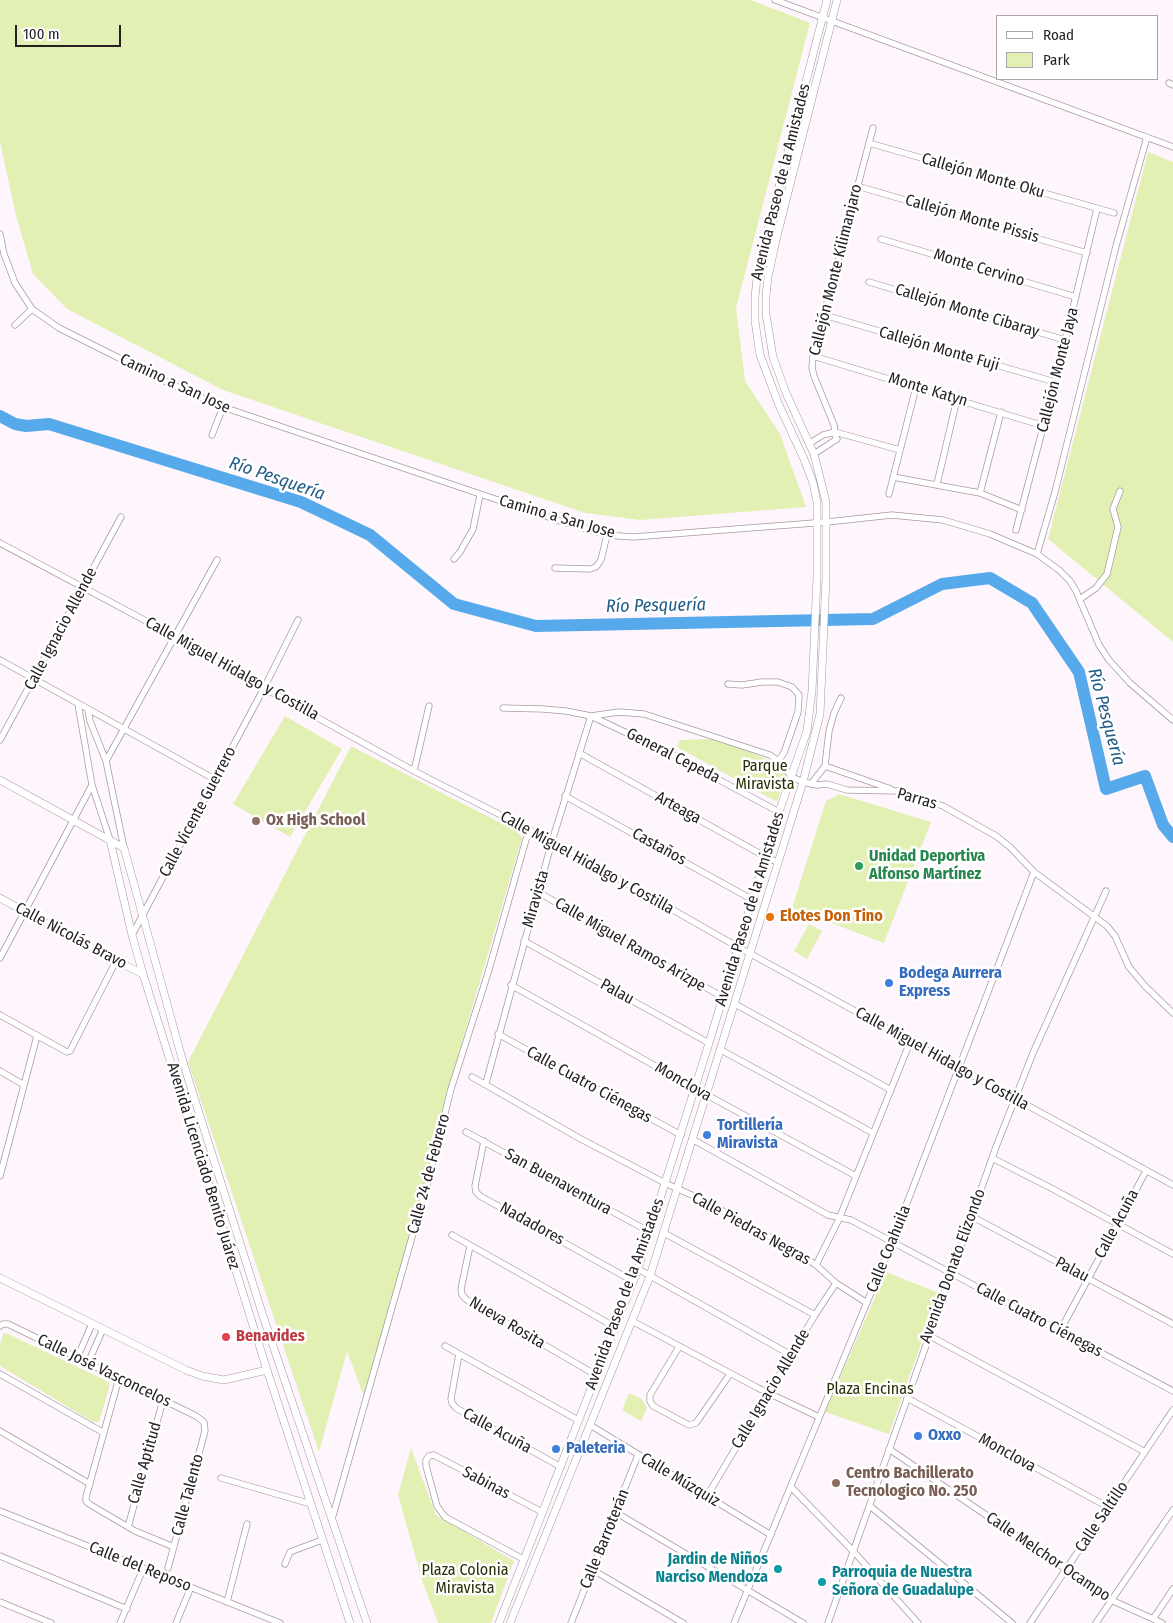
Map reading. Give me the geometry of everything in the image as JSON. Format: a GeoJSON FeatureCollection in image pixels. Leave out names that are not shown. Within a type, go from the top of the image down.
{"type":"FeatureCollection","features":[{"type":"Feature","properties":{"kind":"street"},"geometry":{"type":"LineString","coordinates":[[775,0],[1173,146]]}},
{"type":"Feature","properties":{"kind":"street","name":"Avenida Paseo de la Amistades"},"geometry":{"type":"LineString","coordinates":[[499,1623],[638,1269],[779,812],[807,731],[812,692],[817,578],[817,502],[813,483],[799,445],[776,399],[760,355],[755,321],[755,297],[766,237],[827,0]]}},
{"type":"Feature","properties":{"kind":"street","name":"Avenida Paseo de la Amistades"},"geometry":{"type":"LineString","coordinates":[[510,1623],[650,1276],[803,782],[820,714],[826,578],[826,502],[810,443],[786,393],[773,357],[766,314],[766,296],[776,240],[837,0]]}},
{"type":"Feature","properties":{"kind":"street","name":"Callejón Monte Kilimanjaro"},"geometry":{"type":"LineString","coordinates":[[836,440],[835,432],[814,376],[813,356],[873,128]]}},
{"type":"Feature","properties":{"kind":"street"},"geometry":{"type":"LineString","coordinates":[[1037,554],[1060,473],[1104,288],[1147,137]]}},
{"type":"Feature","properties":{"kind":"street","name":"Callejón Monte Oku"},"geometry":{"type":"LineString","coordinates":[[868,143],[1114,213]]}},
{"type":"Feature","properties":{"kind":"street","name":"Callejón Monte Pissis"},"geometry":{"type":"LineString","coordinates":[[857,186],[1087,253]]}},
{"type":"Feature","properties":{"kind":"street","name":"Callejón Monte Jaya"},"geometry":{"type":"LineString","coordinates":[[1016,530],[1044,426],[1097,209]]}},
{"type":"Feature","properties":{"kind":"street","name":"Camino a San Jose"},"geometry":{"type":"LineString","coordinates":[[0,234],[4,254],[15,284],[32,309],[59,328],[171,384],[223,407],[566,524],[607,535],[656,536],[892,515],[944,520],[990,534],[1037,554],[1059,570],[1070,581],[1109,660],[1130,683],[1173,720]]}},
{"type":"Feature","properties":{"kind":"street","name":"Monte Cervino"},"geometry":{"type":"LineString","coordinates":[[881,238],[1076,297]]}},
{"type":"Feature","properties":{"kind":"street","name":"Callejón Monte Cibaray"},"geometry":{"type":"LineString","coordinates":[[869,282],[1065,340]]}},
{"type":"Feature","properties":{"kind":"street"},"geometry":{"type":"LineString","coordinates":[[14,325],[32,309]]}},
{"type":"Feature","properties":{"kind":"street","name":"Callejón Monte Fuji"},"geometry":{"type":"LineString","coordinates":[[824,315],[1055,382]]}},
{"type":"Feature","properties":{"kind":"street","name":"Monte Katyn"},"geometry":{"type":"LineString","coordinates":[[813,356],[1044,426]]}},
{"type":"Feature","properties":{"kind":"street"},"geometry":{"type":"LineString","coordinates":[[889,494],[916,386]]}},
{"type":"Feature","properties":{"kind":"street"},"geometry":{"type":"LineString","coordinates":[[937,484],[957,399]]}},
{"type":"Feature","properties":{"kind":"street"},"geometry":{"type":"LineString","coordinates":[[212,435],[223,407]]}},
{"type":"Feature","properties":{"kind":"street"},"geometry":{"type":"LineString","coordinates":[[980,493],[1001,412]]}},
{"type":"Feature","properties":{"kind":"street"},"geometry":{"type":"LineString","coordinates":[[810,443],[823,435],[835,432],[900,450]]}},
{"type":"Feature","properties":{"kind":"street"},"geometry":{"type":"LineString","coordinates":[[814,454],[845,434]]}},
{"type":"Feature","properties":{"kind":"street"},"geometry":{"type":"LineString","coordinates":[[893,477],[980,493],[1022,510]]}},
{"type":"Feature","properties":{"kind":"street"},"geometry":{"type":"LineString","coordinates":[[1080,599],[1096,588],[1107,574],[1118,527],[1113,510],[1120,491]]}},
{"type":"Feature","properties":{"kind":"street"},"geometry":{"type":"LineString","coordinates":[[454,559],[473,529],[480,495]]}},
{"type":"Feature","properties":{"kind":"street","name":"Calle Ignacio Allende"},"geometry":{"type":"LineString","coordinates":[[0,740],[121,517]]}},
{"type":"Feature","properties":{"kind":"street"},"geometry":{"type":"LineString","coordinates":[[555,568],[590,569],[596,567],[602,560],[607,535]]}},
{"type":"Feature","properties":{"kind":"street","name":"Calle Miguel Hidalgo y Costilla"},"geometry":{"type":"LineString","coordinates":[[0,543],[176,637],[414,771],[552,841],[750,954],[1173,1185]]}},
{"type":"Feature","properties":{"kind":"street"},"geometry":{"type":"LineString","coordinates":[[106,761],[217,560]]}},
{"type":"Feature","properties":{"kind":"street","name":"Calle Vicente Guerrero"},"geometry":{"type":"LineString","coordinates":[[132,935],[216,780],[298,620]]}},
{"type":"Feature","properties":{"kind":"street"},"geometry":{"type":"LineString","coordinates":[[0,660],[216,780]]}},
{"type":"Feature","properties":{"kind":"street"},"geometry":{"type":"LineString","coordinates":[[728,684],[742,685],[778,682],[792,687],[799,695],[798,712],[784,753],[778,761]]}},
{"type":"Feature","properties":{"kind":"street"},"geometry":{"type":"LineString","coordinates":[[811,784],[825,766],[829,731],[840,698]]}},
{"type":"Feature","properties":{"kind":"street","name":"Avenida Licenciado Benito Juárez"},"geometry":{"type":"LineString","coordinates":[[78,704],[92,785],[110,840],[143,974],[267,1370],[350,1623]]}},
{"type":"Feature","properties":{"kind":"street"},"geometry":{"type":"LineString","coordinates":[[414,771],[429,706]]}},
{"type":"Feature","properties":{"kind":"street","name":"Parras"},"geometry":{"type":"LineString","coordinates":[[503,708],[566,711],[591,716],[619,712],[644,714],[758,750],[778,761],[792,777],[803,782],[827,784],[847,790],[898,791],[943,806],[1003,841],[1034,872],[1107,926],[1115,936],[1130,967],[1159,1001],[1173,1013]]}},
{"type":"Feature","properties":{"kind":"street","name":"Avenida Licenciado Benito Juárez"},"geometry":{"type":"LineString","coordinates":[[88,710],[90,721],[106,761],[124,848],[183,1062],[263,1316],[368,1623]]}},
{"type":"Feature","properties":{"kind":"street","name":"Miravista"},"geometry":{"type":"LineString","coordinates":[[486,1083],[511,985],[552,841],[591,716]]}},
{"type":"Feature","properties":{"kind":"street","name":"General Cepeda"},"geometry":{"type":"LineString","coordinates":[[591,716],[671,754],[779,812]]}},
{"type":"Feature","properties":{"kind":"street","name":"Arteaga"},"geometry":{"type":"LineString","coordinates":[[579,753],[778,862]]}},
{"type":"Feature","properties":{"kind":"street"},"geometry":{"type":"LineString","coordinates":[[825,766],[898,791]]}},
{"type":"Feature","properties":{"kind":"street"},"geometry":{"type":"LineString","coordinates":[[0,780],[124,848]]}},
{"type":"Feature","properties":{"kind":"street"},"geometry":{"type":"LineString","coordinates":[[0,958],[92,785]]}},
{"type":"Feature","properties":{"kind":"street","name":"Castaños"},"geometry":{"type":"LineString","coordinates":[[565,796],[753,900]]}},
{"type":"Feature","properties":{"kind":"street","name":"Calle 24 de Febrero"},"geometry":{"type":"LineString","coordinates":[[332,1520],[428,1179],[451,1090],[488,973],[529,829]]}},
{"type":"Feature","properties":{"kind":"street","name":"Calle Coahuila"},"geometry":{"type":"LineString","coordinates":[[734,1623],[892,1242],[1034,872]]}},
{"type":"Feature","properties":{"kind":"street","name":"Avenida Donato Elizondo"},"geometry":{"type":"LineString","coordinates":[[828,1623],[992,1158],[1033,1053],[1106,891]]}},
{"type":"Feature","properties":{"kind":"street","name":"Calle Miguel Ramos Arizpe"},"geometry":{"type":"LineString","coordinates":[[538,892],[644,954],[723,997]]}},
{"type":"Feature","properties":{"kind":"street","name":"Calle Nicolás Bravo"},"geometry":{"type":"LineString","coordinates":[[0,898],[143,974]]}},
{"type":"Feature","properties":{"kind":"street","name":"Palau"},"geometry":{"type":"LineString","coordinates":[[524,940],[709,1043]]}},
{"type":"Feature","properties":{"kind":"street"},"geometry":{"type":"LineString","coordinates":[[0,1015],[67,1052],[71,1050],[116,961]]}},
{"type":"Feature","properties":{"kind":"street","name":"Monclova"},"geometry":{"type":"LineString","coordinates":[[511,985],[695,1089],[856,1176]]}},
{"type":"Feature","properties":{"kind":"street"},"geometry":{"type":"LineString","coordinates":[[735,1004],[891,1090]]}},
{"type":"Feature","properties":{"kind":"street","name":"Calle Cuatro Ciénegas"},"geometry":{"type":"LineString","coordinates":[[498,1034],[680,1135]]}},
{"type":"Feature","properties":{"kind":"street"},"geometry":{"type":"LineString","coordinates":[[0,1176],[37,1036]]}},
{"type":"Feature","properties":{"kind":"street"},"geometry":{"type":"LineString","coordinates":[[816,1265],[839,1219],[910,1042]]}},
{"type":"Feature","properties":{"kind":"street"},"geometry":{"type":"LineString","coordinates":[[721,1050],[873,1133]]}},
{"type":"Feature","properties":{"kind":"street"},"geometry":{"type":"LineString","coordinates":[[0,1071],[24,1085]]}},
{"type":"Feature","properties":{"kind":"street","name":"Calle Piedras Negras"},"geometry":{"type":"LineString","coordinates":[[472,1077],[486,1083],[579,1138],[665,1183],[707,1202],[750,1226],[816,1265],[836,1283],[867,1303]]}},
{"type":"Feature","properties":{"kind":"street","name":"San Buenaventura"},"geometry":{"type":"LineString","coordinates":[[466,1132],[650,1232]]}},
{"type":"Feature","properties":{"kind":"street","name":"Calle Cuatro Ciénegas"},"geometry":{"type":"LineString","coordinates":[[692,1139],[828,1215],[839,1219],[851,1220],[1173,1391]]}},
{"type":"Feature","properties":{"kind":"street","name":"Nadadores"},"geometry":{"type":"LineString","coordinates":[[484,1141],[475,1186],[476,1192],[480,1196],[633,1281]]}},
{"type":"Feature","properties":{"kind":"street"},"geometry":{"type":"LineString","coordinates":[[992,1158],[1173,1254]]}},
{"type":"Feature","properties":{"kind":"street","name":"Calle Acuña"},"geometry":{"type":"LineString","coordinates":[[1060,1331],[1146,1171]]}},
{"type":"Feature","properties":{"kind":"street","name":"Palau"},"geometry":{"type":"LineString","coordinates":[[971,1216],[1173,1324]]}},
{"type":"Feature","properties":{"kind":"street"},"geometry":{"type":"LineString","coordinates":[[664,1233],[815,1314]]}},
{"type":"Feature","properties":{"kind":"street"},"geometry":{"type":"LineString","coordinates":[[452,1235],[615,1327]]}},
{"type":"Feature","properties":{"kind":"street","name":"Nueva Rosita"},"geometry":{"type":"LineString","coordinates":[[470,1246],[461,1289],[462,1296],[596,1374]]}},
{"type":"Feature","properties":{"kind":"street"},"geometry":{"type":"LineString","coordinates":[[638,1269],[791,1355]]}},
{"type":"Feature","properties":{"kind":"street"},"geometry":{"type":"LineString","coordinates":[[0,1278],[186,1370],[209,1378],[233,1379],[267,1370]]}},
{"type":"Feature","properties":{"kind":"street","name":"Calle Ignacio Allende"},"geometry":{"type":"LineString","coordinates":[[707,1496],[815,1314],[836,1283]]}},
{"type":"Feature","properties":{"kind":"street"},"geometry":{"type":"LineString","coordinates":[[252,1321],[263,1316]]}},
{"type":"Feature","properties":{"kind":"street"},"geometry":{"type":"LineString","coordinates":[[632,1321],[730,1374],[819,1417]]}},
{"type":"Feature","properties":{"kind":"street","name":"Calle José Vasconcelos"},"geometry":{"type":"LineString","coordinates":[[1,1325],[8,1324],[196,1416],[204,1422]]}},
{"type":"Feature","properties":{"kind":"street"},"geometry":{"type":"LineString","coordinates":[[77,1358],[92,1324]]}},
{"type":"Feature","properties":{"kind":"street"},"geometry":{"type":"LineString","coordinates":[[88,1363],[103,1329]]}},
{"type":"Feature","properties":{"kind":"street"},"geometry":{"type":"LineString","coordinates":[[928,1335],[1145,1452]]}},
{"type":"Feature","properties":{"kind":"street"},"geometry":{"type":"LineString","coordinates":[[446,1346],[578,1420]]}},
{"type":"Feature","properties":{"kind":"street"},"geometry":{"type":"LineString","coordinates":[[679,1347],[650,1395],[650,1401],[653,1406],[689,1425],[696,1424],[730,1374]]}},
{"type":"Feature","properties":{"kind":"street","name":"Calle Acuña"},"geometry":{"type":"LineString","coordinates":[[459,1354],[452,1398],[452,1403],[456,1408],[561,1467]]}},
{"type":"Feature","properties":{"kind":"street"},"geometry":{"type":"LineString","coordinates":[[605,1354],[617,1361]]}},
{"type":"Feature","properties":{"kind":"street"},"geometry":{"type":"LineString","coordinates":[[0,1374],[104,1433]]}},
{"type":"Feature","properties":{"kind":"street"},"geometry":{"type":"LineString","coordinates":[[119,1378],[86,1496],[89,1504],[128,1527],[174,1547]]}},
{"type":"Feature","properties":{"kind":"street","name":"Monclova"},"geometry":{"type":"LineString","coordinates":[[907,1398],[1108,1508]]}},
{"type":"Feature","properties":{"kind":"street","name":"Calle Aptitud"},"geometry":{"type":"LineString","coordinates":[[128,1527],[163,1400]]}},
{"type":"Feature","properties":{"kind":"street","name":"Calle Saltillo"},"geometry":{"type":"LineString","coordinates":[[1030,1623],[1173,1410]]}},
{"type":"Feature","properties":{"kind":"street","name":"Calle Talento"},"geometry":{"type":"LineString","coordinates":[[168,1568],[205,1431],[204,1422]]}},
{"type":"Feature","properties":{"kind":"street","name":"Calle Múzquiz"},"geometry":{"type":"LineString","coordinates":[[590,1425],[770,1535]]}},
{"type":"Feature","properties":{"kind":"street"},"geometry":{"type":"LineString","coordinates":[[0,1431],[90,1484]]}},
{"type":"Feature","properties":{"kind":"street"},"geometry":{"type":"LineString","coordinates":[[571,1440],[582,1444]]}},
{"type":"Feature","properties":{"kind":"street","name":"Calle Melchor Ocampo"},"geometry":{"type":"LineString","coordinates":[[889,1449],[1111,1600],[1162,1623]]}},
{"type":"Feature","properties":{"kind":"street","name":"Sabinas"},"geometry":{"type":"LineString","coordinates":[[523,1559],[445,1517],[438,1506],[426,1466],[429,1456],[434,1455],[542,1512]]}},
{"type":"Feature","properties":{"kind":"street","name":"Calle Barroterán"},"geometry":{"type":"LineString","coordinates":[[571,1623],[638,1455]]}},
{"type":"Feature","properties":{"kind":"street"},"geometry":{"type":"LineString","coordinates":[[221,1478],[311,1504]]}},
{"type":"Feature","properties":{"kind":"street"},"geometry":{"type":"LineString","coordinates":[[791,1487],[854,1552],[918,1623]]}},
{"type":"Feature","properties":{"kind":"street"},"geometry":{"type":"LineString","coordinates":[[870,1506],[1012,1623]]}},
{"type":"Feature","properties":{"kind":"street"},"geometry":{"type":"LineString","coordinates":[[1096,1623],[1173,1510]]}},
{"type":"Feature","properties":{"kind":"street","name":"Calle del Reposo"},"geometry":{"type":"LineString","coordinates":[[0,1511],[280,1623]]}},
{"type":"Feature","properties":{"kind":"street"},"geometry":{"type":"LineString","coordinates":[[615,1512],[803,1623]]}},
{"type":"Feature","properties":{"kind":"street"},"geometry":{"type":"LineString","coordinates":[[227,1602],[247,1524]]}},
{"type":"Feature","properties":{"kind":"street"},"geometry":{"type":"LineString","coordinates":[[537,1527],[548,1530]]}},
{"type":"Feature","properties":{"kind":"street"},"geometry":{"type":"LineString","coordinates":[[285,1564],[290,1552],[322,1540]]}},
{"type":"Feature","properties":{"kind":"street"},"geometry":{"type":"LineString","coordinates":[[0,1556],[127,1609]]}},
{"type":"Feature","properties":{"kind":"street"},"geometry":{"type":"LineString","coordinates":[[120,1623],[143,1569]]}},
{"type":"Feature","properties":{"kind":"street"},"geometry":{"type":"LineString","coordinates":[[593,1570],[683,1623]]}},
{"type":"Feature","properties":{"kind":"street"},"geometry":{"type":"LineString","coordinates":[[176,1623],[190,1587]]}},
{"type":"Feature","properties":{"kind":"street"},"geometry":{"type":"LineString","coordinates":[[1153,1619],[1173,1589]]}},
{"type":"Feature","properties":{"kind":"street"},"geometry":{"type":"LineString","coordinates":[[0,1602],[51,1623]]}},
{"type":"Feature","properties":{"kind":"green space"},"geometry":{"type":"Polygon","coordinates":[[[0,0],[751,0],[810,23],[736,308],[745,381],[780,434],[806,507],[640,520],[585,513],[223,390],[67,309],[33,274],[16,216],[0,142],[0,0]]]}},
{"type":"Feature","properties":{"kind":"green space"},"geometry":{"type":"Polygon","coordinates":[[[1148,152],[1173,162],[1173,642],[1048,539],[1148,152]]]}},
{"type":"Feature","properties":{"kind":"green space"},"geometry":{"type":"Polygon","coordinates":[[[285,716],[342,749],[290,837],[233,804],[285,716]]]}},
{"type":"Feature","properties":{"kind":"green space","name":"Parque Miravista"},"geometry":{"type":"Polygon","coordinates":[[[710,739],[744,749],[788,769],[777,802],[677,747],[680,740],[710,739]]]}},
{"type":"Feature","properties":{"kind":"green space"},"geometry":{"type":"Polygon","coordinates":[[[351,746],[518,832],[522,838],[450,1083],[429,1169],[364,1397],[347,1351],[319,1452],[188,1062],[351,746]]]}},
{"type":"Feature","properties":{"kind":"green space","name":"Unidad Deportiva Alfonso Martínez"},"geometry":{"type":"Polygon","coordinates":[[[839,794],[931,822],[884,943],[792,908],[826,801],[839,794]]]}},
{"type":"Feature","properties":{"kind":"green space"},"geometry":{"type":"Polygon","coordinates":[[[809,924],[822,931],[807,959],[794,951],[809,924]]]}},
{"type":"Feature","properties":{"kind":"green space","name":"Plaza Encinas"},"geometry":{"type":"Polygon","coordinates":[[[886,1272],[939,1293],[889,1434],[825,1412],[886,1272]]]}},
{"type":"Feature","properties":{"kind":"green space"},"geometry":{"type":"Polygon","coordinates":[[[6,1333],[109,1382],[110,1385],[99,1422],[93,1422],[0,1366],[0,1345],[3,1334],[6,1333]]]}},
{"type":"Feature","properties":{"kind":"green space"},"geometry":{"type":"Polygon","coordinates":[[[629,1393],[642,1399],[647,1408],[641,1421],[622,1410],[629,1393]]]}},
{"type":"Feature","properties":{"kind":"green space","name":"Plaza Colonia Miravista"},"geometry":{"type":"Polygon","coordinates":[[[411,1448],[436,1515],[514,1561],[491,1623],[438,1623],[423,1583],[398,1495],[411,1448]]]}},
{"type":"Feature","properties":{"kind":"waterway","name":"Río Pesquería"},"geometry":{"type":"LineString","coordinates":[[0,416],[15,424],[26,426],[49,424],[301,502],[370,535],[454,604],[536,626],[873,619],[942,584],[990,578],[1032,603],[1079,672],[1106,789],[1145,776],[1163,825],[1173,837]]}},
{"type":"Feature","properties":{"kind":"place","name":"Ox High School"},"geometry":{"type":"Point","coordinates":[256,821]}},
{"type":"Feature","properties":{"kind":"place","name":"Unidad Deportiva Alfonso Martínez"},"geometry":{"type":"Point","coordinates":[859,866]}},
{"type":"Feature","properties":{"kind":"place","name":"Elotes Don Tino"},"geometry":{"type":"Point","coordinates":[770,917]}},
{"type":"Feature","properties":{"kind":"place","name":"Bodega Aurrera Express"},"geometry":{"type":"Point","coordinates":[889,983]}},
{"type":"Feature","properties":{"kind":"place","name":"Tortillería Miravista"},"geometry":{"type":"Point","coordinates":[707,1135]}},
{"type":"Feature","properties":{"kind":"place","name":"Benavides"},"geometry":{"type":"Point","coordinates":[226,1337]}},
{"type":"Feature","properties":{"kind":"place","name":"Oxxo"},"geometry":{"type":"Point","coordinates":[918,1436]}},
{"type":"Feature","properties":{"kind":"place","name":"Paleteria"},"geometry":{"type":"Point","coordinates":[556,1449]}},
{"type":"Feature","properties":{"kind":"place","name":"Centro Bachillerato Tecnologico No. 250"},"geometry":{"type":"Point","coordinates":[836,1483]}},
{"type":"Feature","properties":{"kind":"place","name":"Jardin de Niños Narciso Mendoza"},"geometry":{"type":"Point","coordinates":[778,1569]}},
{"type":"Feature","properties":{"kind":"place","name":"Parroquia de Nuestra Señora de Guadalupe"},"geometry":{"type":"Point","coordinates":[822,1582]}}]}
